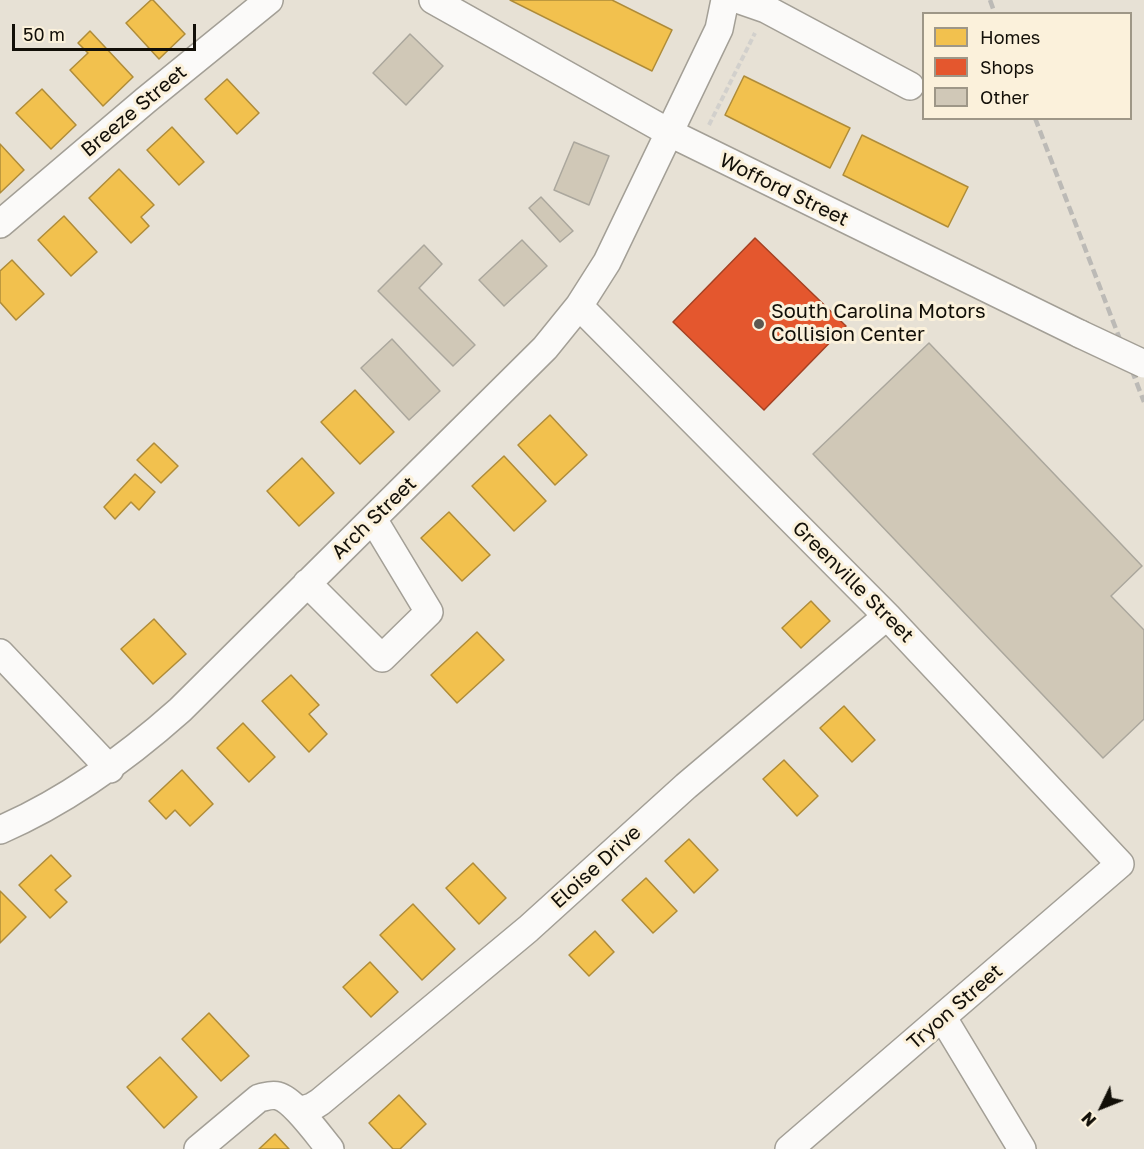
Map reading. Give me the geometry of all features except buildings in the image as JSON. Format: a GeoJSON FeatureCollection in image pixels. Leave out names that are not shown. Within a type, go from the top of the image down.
{"type":"FeatureCollection","features":[{"type":"Feature","properties":{"kind":"street","name":"Breeze Street"},"geometry":{"type":"LineString","coordinates":[[0,224],[146,100],[269,0]]}},
{"type":"Feature","properties":{"kind":"street","name":"Wofford Street"},"geometry":{"type":"LineString","coordinates":[[433,0],[670,133],[1144,364]]}},
{"type":"Feature","properties":{"kind":"street","name":"Arch Street"},"geometry":{"type":"LineString","coordinates":[[0,830],[46,808],[110,769],[146,741],[545,348],[579,306],[607,262],[719,29],[725,0]]}},
{"type":"Feature","properties":{"kind":"street"},"geometry":{"type":"LineString","coordinates":[[740,0],[766,9],[910,86]]}},
{"type":"Feature","properties":{"kind":"street","name":"Greenville Street"},"geometry":{"type":"LineString","coordinates":[[579,306],[887,616],[1120,864]]}},
{"type":"Feature","properties":{"kind":"street"},"geometry":{"type":"LineString","coordinates":[[307,583],[382,658],[429,612],[373,519]]}},
{"type":"Feature","properties":{"kind":"street","name":"Eloise Drive"},"geometry":{"type":"LineString","coordinates":[[299,1111],[320,1102],[528,929],[686,786],[887,616]]}},
{"type":"Feature","properties":{"kind":"street"},"geometry":{"type":"LineString","coordinates":[[0,653],[110,769]]}},
{"type":"Feature","properties":{"kind":"street","name":"Tryon Street"},"geometry":{"type":"LineString","coordinates":[[789,1149],[1120,864]]}},
{"type":"Feature","properties":{"kind":"street"},"geometry":{"type":"LineString","coordinates":[[943,1018],[1022,1149]]}},
{"type":"Feature","properties":{"kind":"street"},"geometry":{"type":"LineString","coordinates":[[198,1149],[259,1098],[269,1095],[279,1096],[299,1111],[330,1149]]}},
{"type":"Feature","properties":{"kind":"path"},"geometry":{"type":"LineString","coordinates":[[698,147],[766,9]]}},
{"type":"Feature","properties":{"kind":"railway"},"geometry":{"type":"LineString","coordinates":[[990,0],[994,12]]}},
{"type":"Feature","properties":{"kind":"railway"},"geometry":{"type":"LineString","coordinates":[[1036,120],[1144,402]]}},
{"type":"Feature","properties":{"kind":"place","name":"South Carolina Motors Collision Center"},"geometry":{"type":"Point","coordinates":[759,324]}}]}
